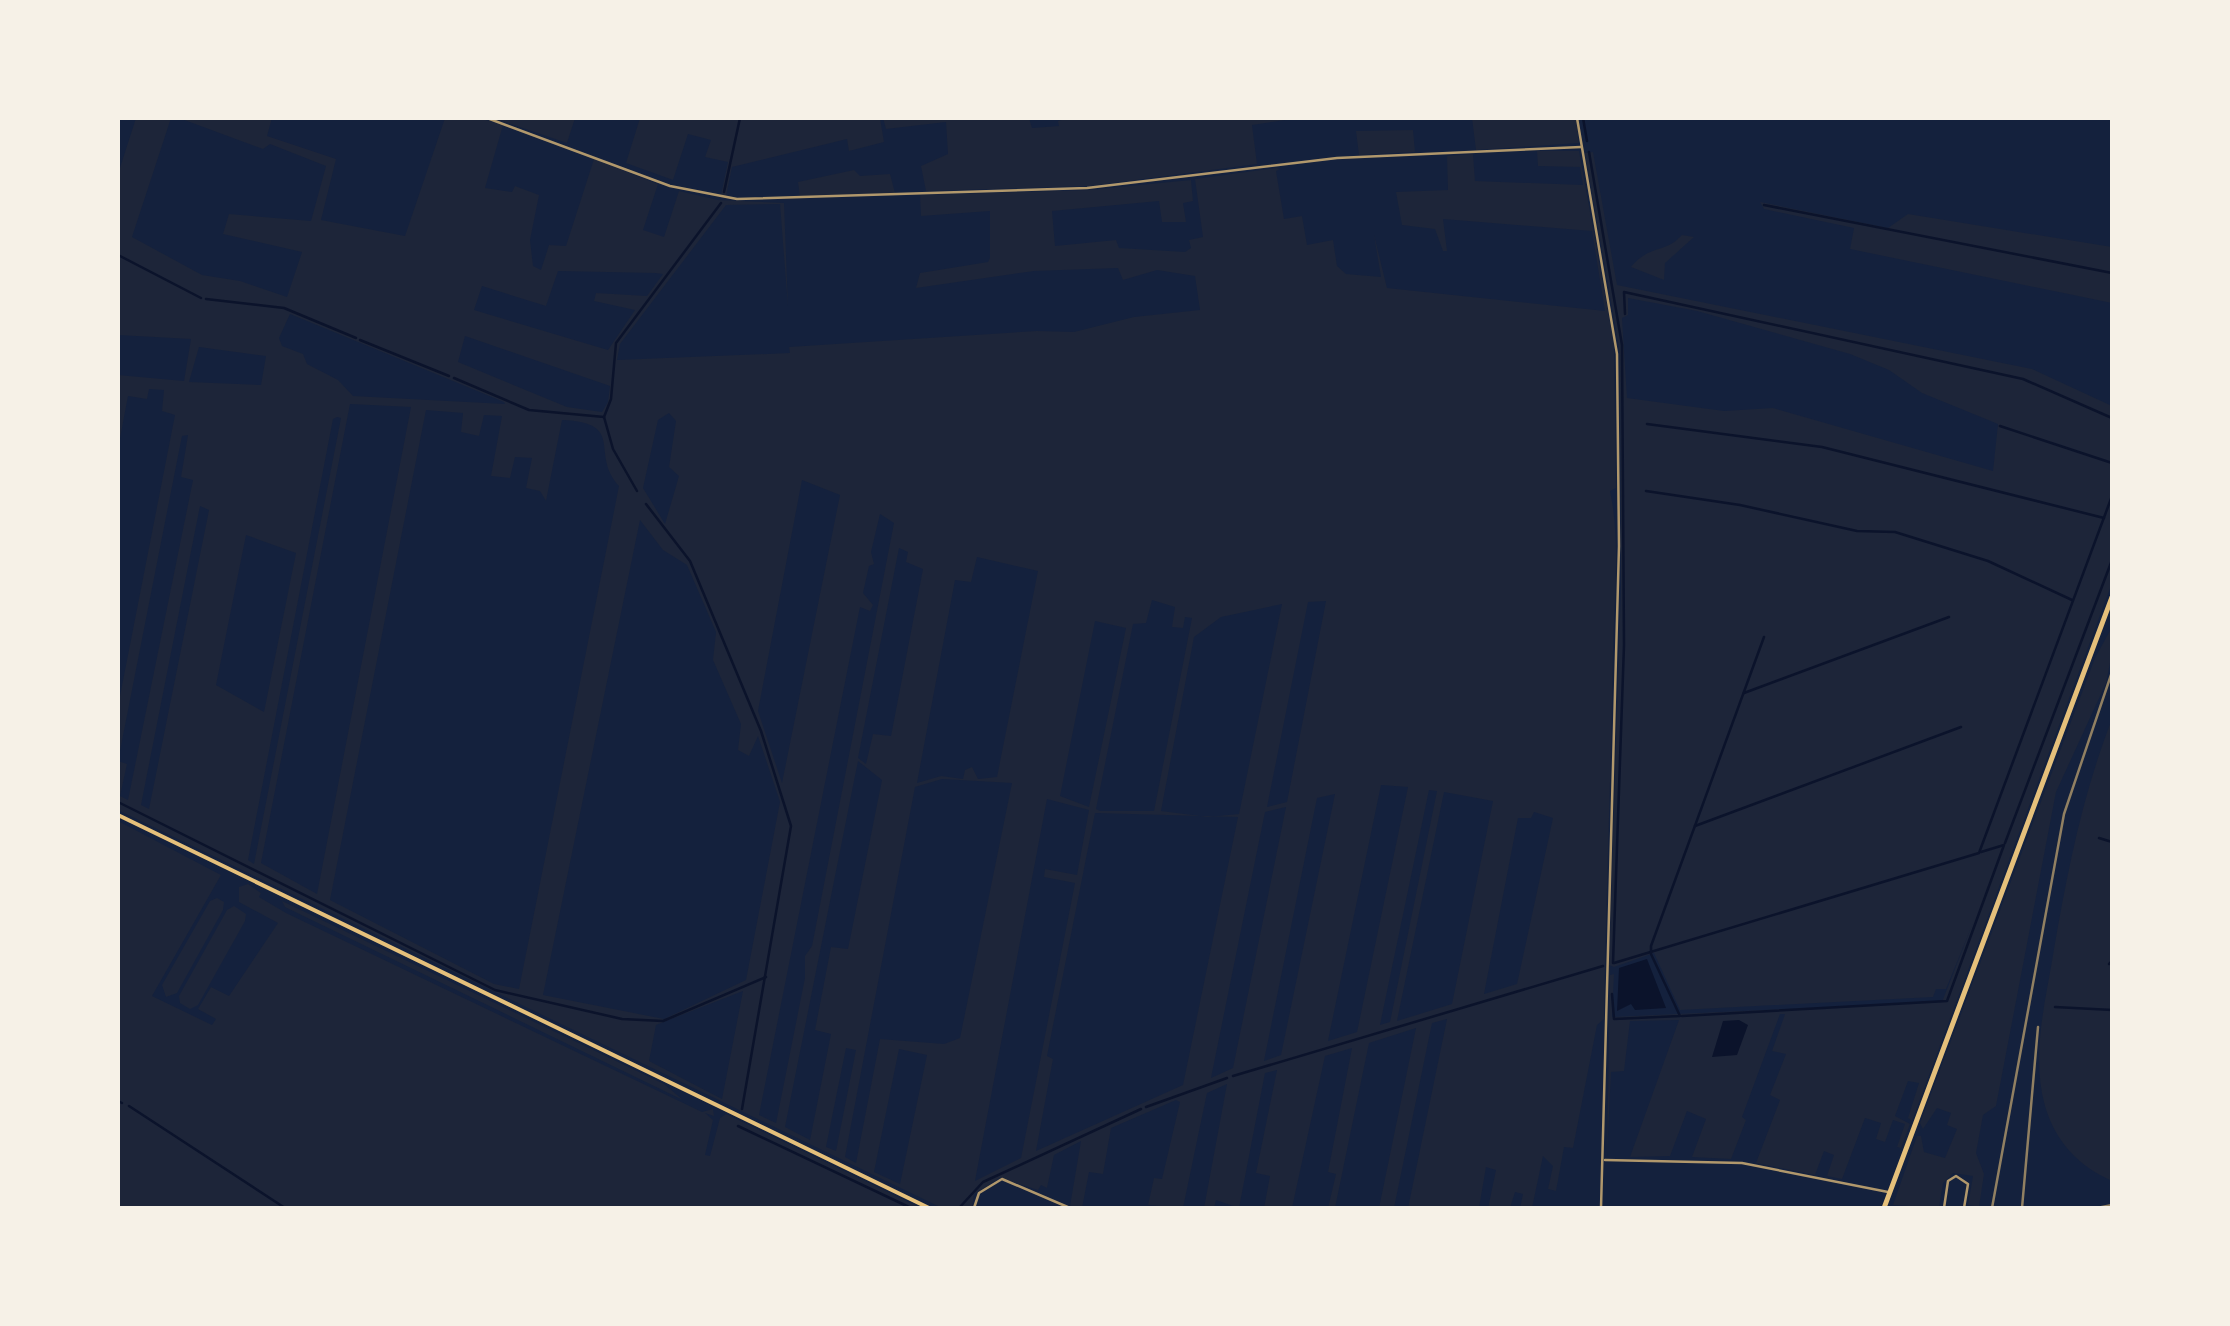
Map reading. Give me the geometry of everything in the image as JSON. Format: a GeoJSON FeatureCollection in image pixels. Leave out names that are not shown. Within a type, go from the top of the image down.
{"type":"FeatureCollection","features":[{"type":"Feature","properties":{"kind":"main road"},"geometry":{"type":"LineString","coordinates":[[1884,1208],[2112,597]]}},
{"type":"Feature","properties":{"kind":"main road"},"geometry":{"type":"LineString","coordinates":[[118,815],[930,1208]]}},
{"type":"Feature","properties":{"kind":"street"},"geometry":{"type":"LineString","coordinates":[[486,118],[686,191],[736,199],[1087,188],[1338,158],[1582,146]]}},
{"type":"Feature","properties":{"kind":"street"},"geometry":{"type":"LineString","coordinates":[[1578,118],[1617,354],[1617,638],[1601,1208]]}},
{"type":"Feature","properties":{"kind":"street"},"geometry":{"type":"LineString","coordinates":[[1602,1160],[1742,1162],[1890,1193]]}},
{"type":"Feature","properties":{"kind":"street"},"geometry":{"type":"LineString","coordinates":[[1944,1208],[1948,1182],[1956,1176],[1968,1184],[1964,1208]]}},
{"type":"Feature","properties":{"kind":"street"},"geometry":{"type":"LineString","coordinates":[[974,1208],[978,1193],[1002,1179],[1070,1208]]}},
{"type":"Feature","properties":{"kind":"shaded area"},"geometry":{"type":"Polygon","coordinates":[[[136,118],[171,118],[132,237],[202,275],[240,281],[287,297],[302,252],[223,234],[229,214],[311,221],[326,166],[270,144],[263,149],[179,118],[272,118],[267,136],[336,159],[321,220],[405,236],[445,118],[479,118],[503,125],[485,188],[512,192],[515,186],[539,195],[530,240],[533,266],[541,270],[549,245],[566,246],[594,159],[658,184],[643,230],[664,237],[679,191],[718,200],[784,203],[788,307],[780,204],[726,205],[620,344],[617,360],[790,353],[789,347],[1074,332],[1134,317],[1200,310],[1195,276],[1157,270],[1123,280],[1118,268],[1034,271],[916,288],[920,273],[988,262],[990,258],[990,211],[921,216],[920,195],[1089,190],[1191,180],[1193,201],[1183,203],[1186,222],[1162,222],[1159,201],[1052,211],[1055,246],[1116,240],[1119,248],[1185,252],[1191,248],[1189,240],[1203,237],[1195,179],[1276,168],[1280,169],[1276,171],[1284,219],[1302,216],[1307,245],[1333,240],[1337,266],[1346,274],[1381,277],[1374,235],[1387,288],[1605,311],[1592,231],[1443,219],[1447,251],[1443,251],[1435,229],[1402,225],[1396,192],[1448,190],[1447,156],[1473,154],[1475,181],[1583,185],[1580,167],[1538,166],[1537,151],[1579,151],[1614,344],[1616,488],[1610,491],[1616,571],[1604,1019],[1597,1025],[1573,1148],[1564,1147],[1556,1191],[1548,1189],[1553,1166],[1543,1156],[1532,1208],[1520,1208],[1523,1194],[1515,1192],[1510,1208],[1488,1208],[1496,1170],[1486,1167],[1479,1208],[1408,1208],[1447,1019],[1432,1023],[1394,1208],[1379,1208],[1416,1028],[1369,1043],[1335,1208],[1328,1208],[1336,1174],[1328,1172],[1352,1048],[1325,1056],[1292,1208],[1264,1208],[1270,1176],[1256,1173],[1277,1070],[1265,1073],[1239,1208],[1216,1200],[1214,1208],[1204,1208],[1227,1084],[1207,1093],[1183,1208],[1148,1205],[1154,1178],[1162,1179],[1180,1102],[1176,1100],[1111,1128],[1103,1174],[1089,1172],[1082,1208],[1070,1206],[1081,1141],[1054,1155],[1047,1188],[1041,1185],[1038,1190],[1000,1178],[974,1194],[972,1208],[942,1208],[118,810],[118,761],[118,706],[175,415],[162,411],[164,390],[149,389],[147,399],[128,396],[118,449],[118,375],[184,381],[191,339],[118,335],[118,174],[136,118]],[[558,271],[546,306],[482,286],[474,310],[608,350],[635,310],[594,301],[596,293],[647,296],[663,274],[558,271]],[[290,314],[279,338],[282,346],[303,354],[307,364],[338,380],[353,396],[505,404],[290,314]],[[465,336],[458,362],[567,407],[602,412],[610,386],[465,336]],[[199,347],[189,382],[261,385],[266,356],[199,347]],[[350,404],[261,863],[317,894],[411,407],[350,404]],[[426,410],[330,900],[494,984],[519,989],[619,486],[611,474],[601,434],[582,422],[562,420],[546,501],[540,491],[526,488],[532,458],[515,457],[510,478],[491,476],[502,416],[484,415],[479,436],[461,432],[463,413],[426,410]],[[669,413],[658,420],[643,488],[665,524],[679,476],[669,467],[676,421],[669,413]],[[341,418],[333,419],[248,860],[254,864],[341,418]],[[188,435],[182,436],[118,761],[127,764],[120,796],[128,800],[193,480],[181,477],[188,435]],[[802,480],[758,711],[782,783],[840,495],[802,480]],[[200,506],[141,805],[149,809],[209,510],[200,506]],[[880,514],[871,552],[874,564],[869,566],[863,593],[873,605],[870,611],[860,607],[759,1115],[776,1123],[805,978],[805,956],[812,946],[894,523],[880,514]],[[640,520],[543,995],[664,1019],[746,980],[780,802],[758,736],[749,756],[738,750],[741,724],[713,660],[716,632],[687,565],[663,550],[640,520]],[[246,535],[216,685],[264,712],[296,553],[246,535]],[[899,548],[858,758],[866,764],[873,734],[891,736],[923,569],[906,562],[908,552],[899,548]],[[977,557],[971,582],[955,580],[917,783],[941,776],[963,779],[965,770],[972,767],[978,779],[997,777],[1038,571],[977,557]],[[1152,600],[1146,623],[1133,624],[1096,809],[1154,811],[1192,618],[1185,617],[1183,628],[1172,627],[1175,607],[1152,600]],[[1326,601],[1308,602],[1267,807],[1287,802],[1326,601]],[[1282,604],[1221,617],[1194,637],[1161,811],[1200,816],[1095,813],[1047,1056],[1053,1059],[1036,1151],[1183,1085],[1238,817],[1215,816],[1239,814],[1282,604]],[[1095,621],[1060,796],[1089,807],[1126,628],[1095,621]],[[858,761],[785,1127],[810,1140],[831,1034],[815,1030],[831,947],[848,949],[882,780],[858,761]],[[942,779],[915,787],[845,1157],[856,1163],[880,1039],[944,1044],[960,1038],[1012,783],[942,779]],[[1381,785],[1328,1041],[1357,1032],[1408,787],[1381,785]],[[1429,790],[1380,1025],[1390,1022],[1437,791],[1429,790]],[[1444,792],[1397,1021],[1452,1004],[1493,801],[1444,792]],[[1335,794],[1317,798],[1264,1061],[1281,1055],[1335,794]],[[1047,799],[975,1181],[1021,1158],[1075,883],[1044,877],[1045,869],[1077,875],[1089,810],[1047,799]],[[1286,807],[1265,812],[1211,1078],[1233,1068],[1286,807]],[[1534,812],[1531,818],[1518,818],[1484,994],[1517,984],[1553,818],[1534,812]],[[743,991],[656,1025],[649,1061],[722,1099],[743,991]],[[846,1048],[826,1147],[836,1151],[856,1050],[846,1048]],[[899,1049],[874,1172],[900,1184],[927,1055],[899,1049]]]}},
{"type":"Feature","properties":{"kind":"shaded area"},"geometry":{"type":"Polygon","coordinates":[[[493,118],[575,118],[567,143],[493,118]]]}},
{"type":"Feature","properties":{"kind":"shaded area"},"geometry":{"type":"Polygon","coordinates":[[[640,118],[880,118],[884,142],[849,151],[847,139],[732,167],[726,196],[721,195],[728,162],[705,157],[711,140],[688,134],[673,180],[626,163],[640,118]]]}},
{"type":"Feature","properties":{"kind":"shaded area"},"geometry":{"type":"Polygon","coordinates":[[[883,118],[1029,118],[1032,128],[1059,126],[1058,121],[1068,118],[1285,120],[1252,125],[1257,164],[1090,186],[926,191],[921,166],[948,154],[946,122],[886,129],[883,118]]]}},
{"type":"Feature","properties":{"kind":"shaded area"},"geometry":{"type":"Polygon","coordinates":[[[1472,118],[1576,118],[1579,143],[1476,150],[1472,118]]]}},
{"type":"Feature","properties":{"kind":"shaded area"},"geometry":{"type":"Polygon","coordinates":[[[1413,130],[1415,152],[1359,155],[1356,131],[1413,130]]]}},
{"type":"Feature","properties":{"kind":"shaded area"},"geometry":{"type":"Polygon","coordinates":[[[1593,152],[1617,285],[2032,369],[2112,406],[2112,583],[1912,1121],[1908,1118],[1919,1083],[1908,1081],[1895,1116],[1910,1124],[1901,1148],[1897,1147],[1905,1124],[1893,1120],[1885,1142],[1876,1139],[1881,1123],[1865,1118],[1842,1179],[1827,1176],[1834,1155],[1824,1151],[1815,1175],[1756,1163],[1780,1100],[1770,1095],[1786,1054],[1772,1051],[1785,1014],[1780,1014],[1742,1117],[1746,1120],[1731,1159],[1692,1157],[1706,1119],[1687,1111],[1670,1156],[1630,1157],[1679,1020],[1630,1021],[1624,1071],[1611,1072],[1607,1156],[1610,975],[1614,974],[1612,1017],[1942,1002],[1973,923],[1946,989],[1936,989],[1933,997],[1680,1010],[1654,953],[1614,967],[1609,965],[1621,587],[1620,354],[1585,153],[1593,152]],[[1628,298],[1628,315],[1622,318],[1627,398],[1724,411],[1773,408],[1993,471],[1998,424],[1922,393],[1889,370],[1850,354],[1697,311],[1628,298]]]}},
{"type":"Feature","properties":{"kind":"shaded area"},"geometry":{"type":"Polygon","coordinates":[[[854,170],[860,176],[890,174],[895,193],[800,197],[798,182],[854,170]]]}},
{"type":"Feature","properties":{"kind":"shaded area"},"geometry":{"type":"Polygon","coordinates":[[[1760,202],[1888,228],[1908,214],[2112,247],[2112,303],[1850,249],[1854,228],[1764,209],[1760,202]]]}},
{"type":"Feature","properties":{"kind":"shaded area"},"geometry":{"type":"Polygon","coordinates":[[[1682,235],[1694,237],[1665,263],[1664,280],[1631,267],[1645,255],[1670,245],[1682,235]]]}},
{"type":"Feature","properties":{"kind":"shaded area"},"geometry":{"type":"Polygon","coordinates":[[[2112,627],[2106,683],[2056,792],[1996,1106],[1983,1115],[1976,1153],[1984,1174],[1979,1207],[1968,1205],[1973,1176],[1953,1173],[1943,1183],[1939,1208],[1893,1205],[1917,1136],[1921,1136],[1924,1152],[1945,1158],[1957,1129],[1947,1125],[1951,1113],[1937,1108],[1923,1129],[1920,1123],[2095,658],[2112,627]]]}},
{"type":"Feature","properties":{"kind":"shaded area"},"geometry":{"type":"Polygon","coordinates":[[[2112,719],[2112,1181],[2079,1160],[2055,1131],[2041,1087],[2039,1049],[2070,865],[2092,777],[2112,719]]]}},
{"type":"Feature","properties":{"kind":"shaded area"},"geometry":{"type":"Polygon","coordinates":[[[118,821],[221,875],[152,996],[212,1025],[216,1019],[198,1009],[211,987],[229,996],[278,923],[239,902],[239,887],[248,884],[261,893],[259,897],[286,913],[702,1112],[713,1109],[714,1116],[705,1113],[713,1120],[705,1155],[710,1156],[720,1118],[726,1114],[921,1208],[118,1208],[118,821]]]}},
{"type":"Feature","properties":{"kind":"shaded area"},"geometry":{"type":"Polygon","coordinates":[[[217,898],[224,902],[223,910],[177,993],[166,997],[162,985],[210,901],[217,898]]]}},
{"type":"Feature","properties":{"kind":"shaded area"},"geometry":{"type":"Polygon","coordinates":[[[282,901],[664,1084],[683,1100],[285,907],[282,901]]]}},
{"type":"Feature","properties":{"kind":"shaded area"},"geometry":{"type":"Polygon","coordinates":[[[234,906],[246,914],[245,921],[198,1005],[190,1009],[180,1003],[179,996],[227,910],[234,906]]]}},
{"type":"Feature","properties":{"kind":"shaded area"},"geometry":{"type":"Polygon","coordinates":[[[1647,959],[1666,1008],[1635,1010],[1631,1004],[1617,1011],[1619,968],[1647,959]]]}},
{"type":"Feature","properties":{"kind":"shaded area"},"geometry":{"type":"Polygon","coordinates":[[[1739,1020],[1748,1025],[1737,1055],[1712,1057],[1723,1021],[1739,1020]]]}},
{"type":"Feature","properties":{"kind":"waterway"},"geometry":{"type":"LineString","coordinates":[[724,192],[740,118]]}},
{"type":"Feature","properties":{"kind":"waterway"},"geometry":{"type":"LineString","coordinates":[[1583,118],[1587,141]]}},
{"type":"Feature","properties":{"kind":"waterway"},"geometry":{"type":"LineString","coordinates":[[1589,152],[1622,345],[1624,645],[1613,963]]}},
{"type":"Feature","properties":{"kind":"waterway"},"geometry":{"type":"LineString","coordinates":[[604,417],[611,399],[616,343],[721,203]]}},
{"type":"Feature","properties":{"kind":"waterway"},"geometry":{"type":"LineString","coordinates":[[1764,205],[2112,273]]}},
{"type":"Feature","properties":{"kind":"waterway"},"geometry":{"type":"LineString","coordinates":[[118,255],[201,298]]}},
{"type":"Feature","properties":{"kind":"waterway"},"geometry":{"type":"LineString","coordinates":[[1625,314],[1624,292],[2023,379],[2112,418]]}},
{"type":"Feature","properties":{"kind":"waterway"},"geometry":{"type":"LineString","coordinates":[[206,299],[284,308],[356,338]]}},
{"type":"Feature","properties":{"kind":"waterway"},"geometry":{"type":"LineString","coordinates":[[360,340],[449,376]]}},
{"type":"Feature","properties":{"kind":"waterway"},"geometry":{"type":"LineString","coordinates":[[454,378],[529,410],[604,417],[613,449],[637,491]]}},
{"type":"Feature","properties":{"kind":"waterway"},"geometry":{"type":"LineString","coordinates":[[1647,424],[1822,447],[2104,518]]}},
{"type":"Feature","properties":{"kind":"waterway"},"geometry":{"type":"LineString","coordinates":[[2000,426],[2112,463]]}},
{"type":"Feature","properties":{"kind":"waterway"},"geometry":{"type":"LineString","coordinates":[[1646,491],[1740,505],[1857,531],[1895,532],[1988,561],[2072,600]]}},
{"type":"Feature","properties":{"kind":"waterway"},"geometry":{"type":"LineString","coordinates":[[1614,963],[1979,853],[2112,496]]}},
{"type":"Feature","properties":{"kind":"waterway"},"geometry":{"type":"LineString","coordinates":[[646,504],[690,561],[761,731],[791,826],[742,1109]]}},
{"type":"Feature","properties":{"kind":"waterway"},"geometry":{"type":"LineString","coordinates":[[2005,843],[2112,560]]}},
{"type":"Feature","properties":{"kind":"waterway"},"geometry":{"type":"LineString","coordinates":[[1744,693],[1949,617]]}},
{"type":"Feature","properties":{"kind":"waterway"},"geometry":{"type":"LineString","coordinates":[[1612,994],[1614,1019],[1680,1016],[1651,954],[1651,946],[1764,637]]}},
{"type":"Feature","properties":{"kind":"waterway"},"geometry":{"type":"LineString","coordinates":[[1695,826],[1961,727]]}},
{"type":"Feature","properties":{"kind":"waterway"},"geometry":{"type":"LineString","coordinates":[[118,802],[495,990],[622,1019],[663,1021],[766,977]]}},
{"type":"Feature","properties":{"kind":"waterway"},"geometry":{"type":"LineString","coordinates":[[2099,838],[2112,842]]}},
{"type":"Feature","properties":{"kind":"waterway"},"geometry":{"type":"LineString","coordinates":[[1682,1016],[1947,1001],[2004,845],[1981,852]]}},
{"type":"Feature","properties":{"kind":"waterway"},"geometry":{"type":"LineString","coordinates":[[2109,964],[2112,961]]}},
{"type":"Feature","properties":{"kind":"waterway"},"geometry":{"type":"LineString","coordinates":[[1233,1076],[1603,966]]}},
{"type":"Feature","properties":{"kind":"waterway"},"geometry":{"type":"LineString","coordinates":[[2055,1007],[2112,1010]]}},
{"type":"Feature","properties":{"kind":"waterway"},"geometry":{"type":"LineString","coordinates":[[1146,1107],[1227,1078]]}},
{"type":"Feature","properties":{"kind":"waterway"},"geometry":{"type":"LineString","coordinates":[[118,1101],[122,1103]]}},
{"type":"Feature","properties":{"kind":"waterway"},"geometry":{"type":"LineString","coordinates":[[129,1106],[285,1208]]}},
{"type":"Feature","properties":{"kind":"waterway"},"geometry":{"type":"LineString","coordinates":[[959,1208],[983,1182],[1141,1109]]}},
{"type":"Feature","properties":{"kind":"waterway"},"geometry":{"type":"LineString","coordinates":[[738,1126],[911,1208]]}},
{"type":"Feature","properties":{"kind":"railway"},"geometry":{"type":"LineString","coordinates":[[1992,1208],[2064,814],[2112,672]]}},
{"type":"Feature","properties":{"kind":"railway"},"geometry":{"type":"LineString","coordinates":[[2022,1208],[2038,1027]]}},
{"type":"Feature","properties":{"kind":"railway"},"geometry":{"type":"LineString","coordinates":[[2097,1208],[2112,1205]]}}]}
